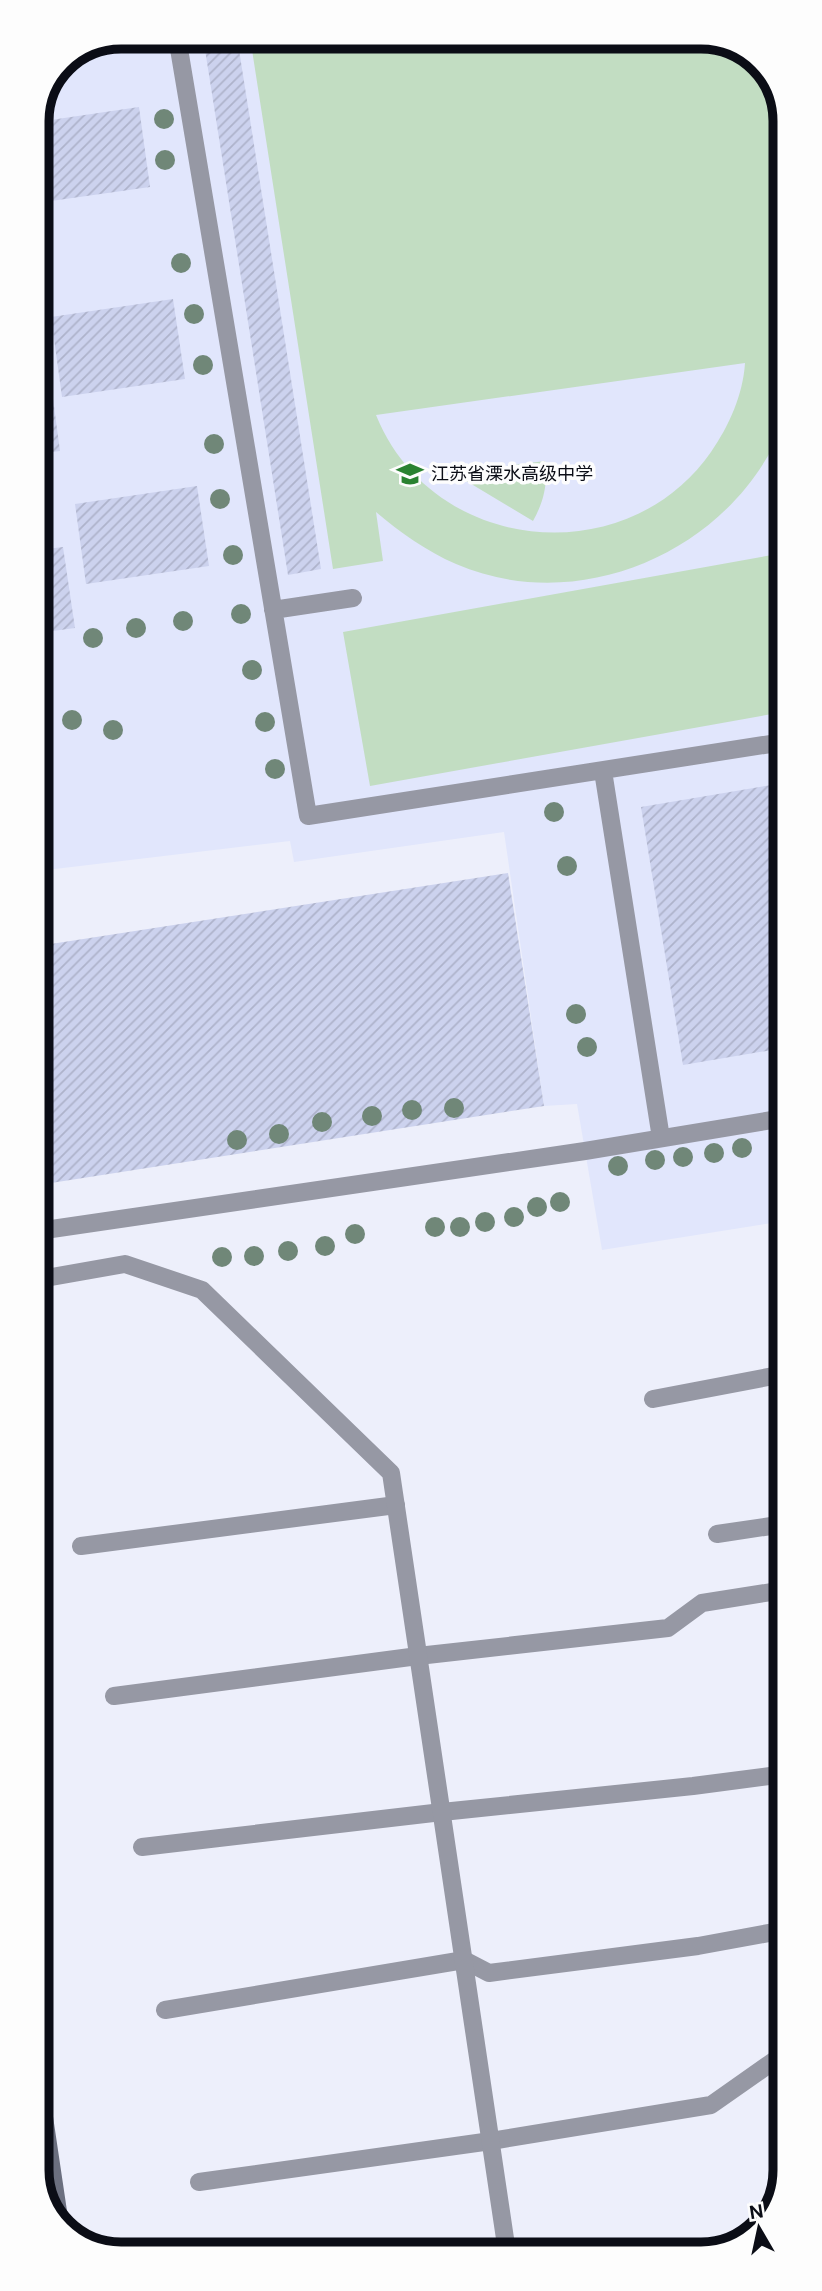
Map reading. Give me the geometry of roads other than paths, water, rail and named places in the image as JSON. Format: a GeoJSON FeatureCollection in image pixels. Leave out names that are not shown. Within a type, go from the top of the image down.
{"type":"FeatureCollection","features":[{"type":"Feature","properties":{"kind":"street"},"geometry":{"type":"LineString","coordinates":[[179,49],[308,816],[773,744]]}},
{"type":"Feature","properties":{"kind":"street"},"geometry":{"type":"LineString","coordinates":[[273,610],[353,598]]}},
{"type":"Feature","properties":{"kind":"street"},"geometry":{"type":"LineString","coordinates":[[603,771],[661,1138]]}},
{"type":"Feature","properties":{"kind":"street"},"geometry":{"type":"LineString","coordinates":[[49,1229],[773,1120]]}},
{"type":"Feature","properties":{"kind":"street"},"geometry":{"type":"LineString","coordinates":[[49,1277],[125,1264],[202,1290],[391,1473],[506,2242]]}},
{"type":"Feature","properties":{"kind":"street"},"geometry":{"type":"LineString","coordinates":[[653,1399],[773,1376]]}},
{"type":"Feature","properties":{"kind":"street"},"geometry":{"type":"LineString","coordinates":[[81,1546],[396,1505]]}},
{"type":"Feature","properties":{"kind":"street"},"geometry":{"type":"LineString","coordinates":[[717,1534],[773,1526]]}},
{"type":"Feature","properties":{"kind":"street"},"geometry":{"type":"LineString","coordinates":[[114,1696],[418,1656],[668,1628],[702,1603],[773,1592]]}},
{"type":"Feature","properties":{"kind":"street"},"geometry":{"type":"LineString","coordinates":[[142,1847],[773,1776]]}},
{"type":"Feature","properties":{"kind":"street"},"geometry":{"type":"LineString","coordinates":[[165,2010],[464,1960],[489,1973],[698,1946],[773,1932]]}},
{"type":"Feature","properties":{"kind":"street"},"geometry":{"type":"LineString","coordinates":[[199,2182],[491,2141],[711,2105],[773,2061]]}},
{"type":"Feature","properties":{"kind":"street"},"geometry":{"type":"LineString","coordinates":[[49,2151],[56,2200]]}},
{"type":"Feature","properties":{"kind":"place","name":"江苏省溧水高级中学"},"geometry":{"type":"Point","coordinates":[410,474]}}]}
